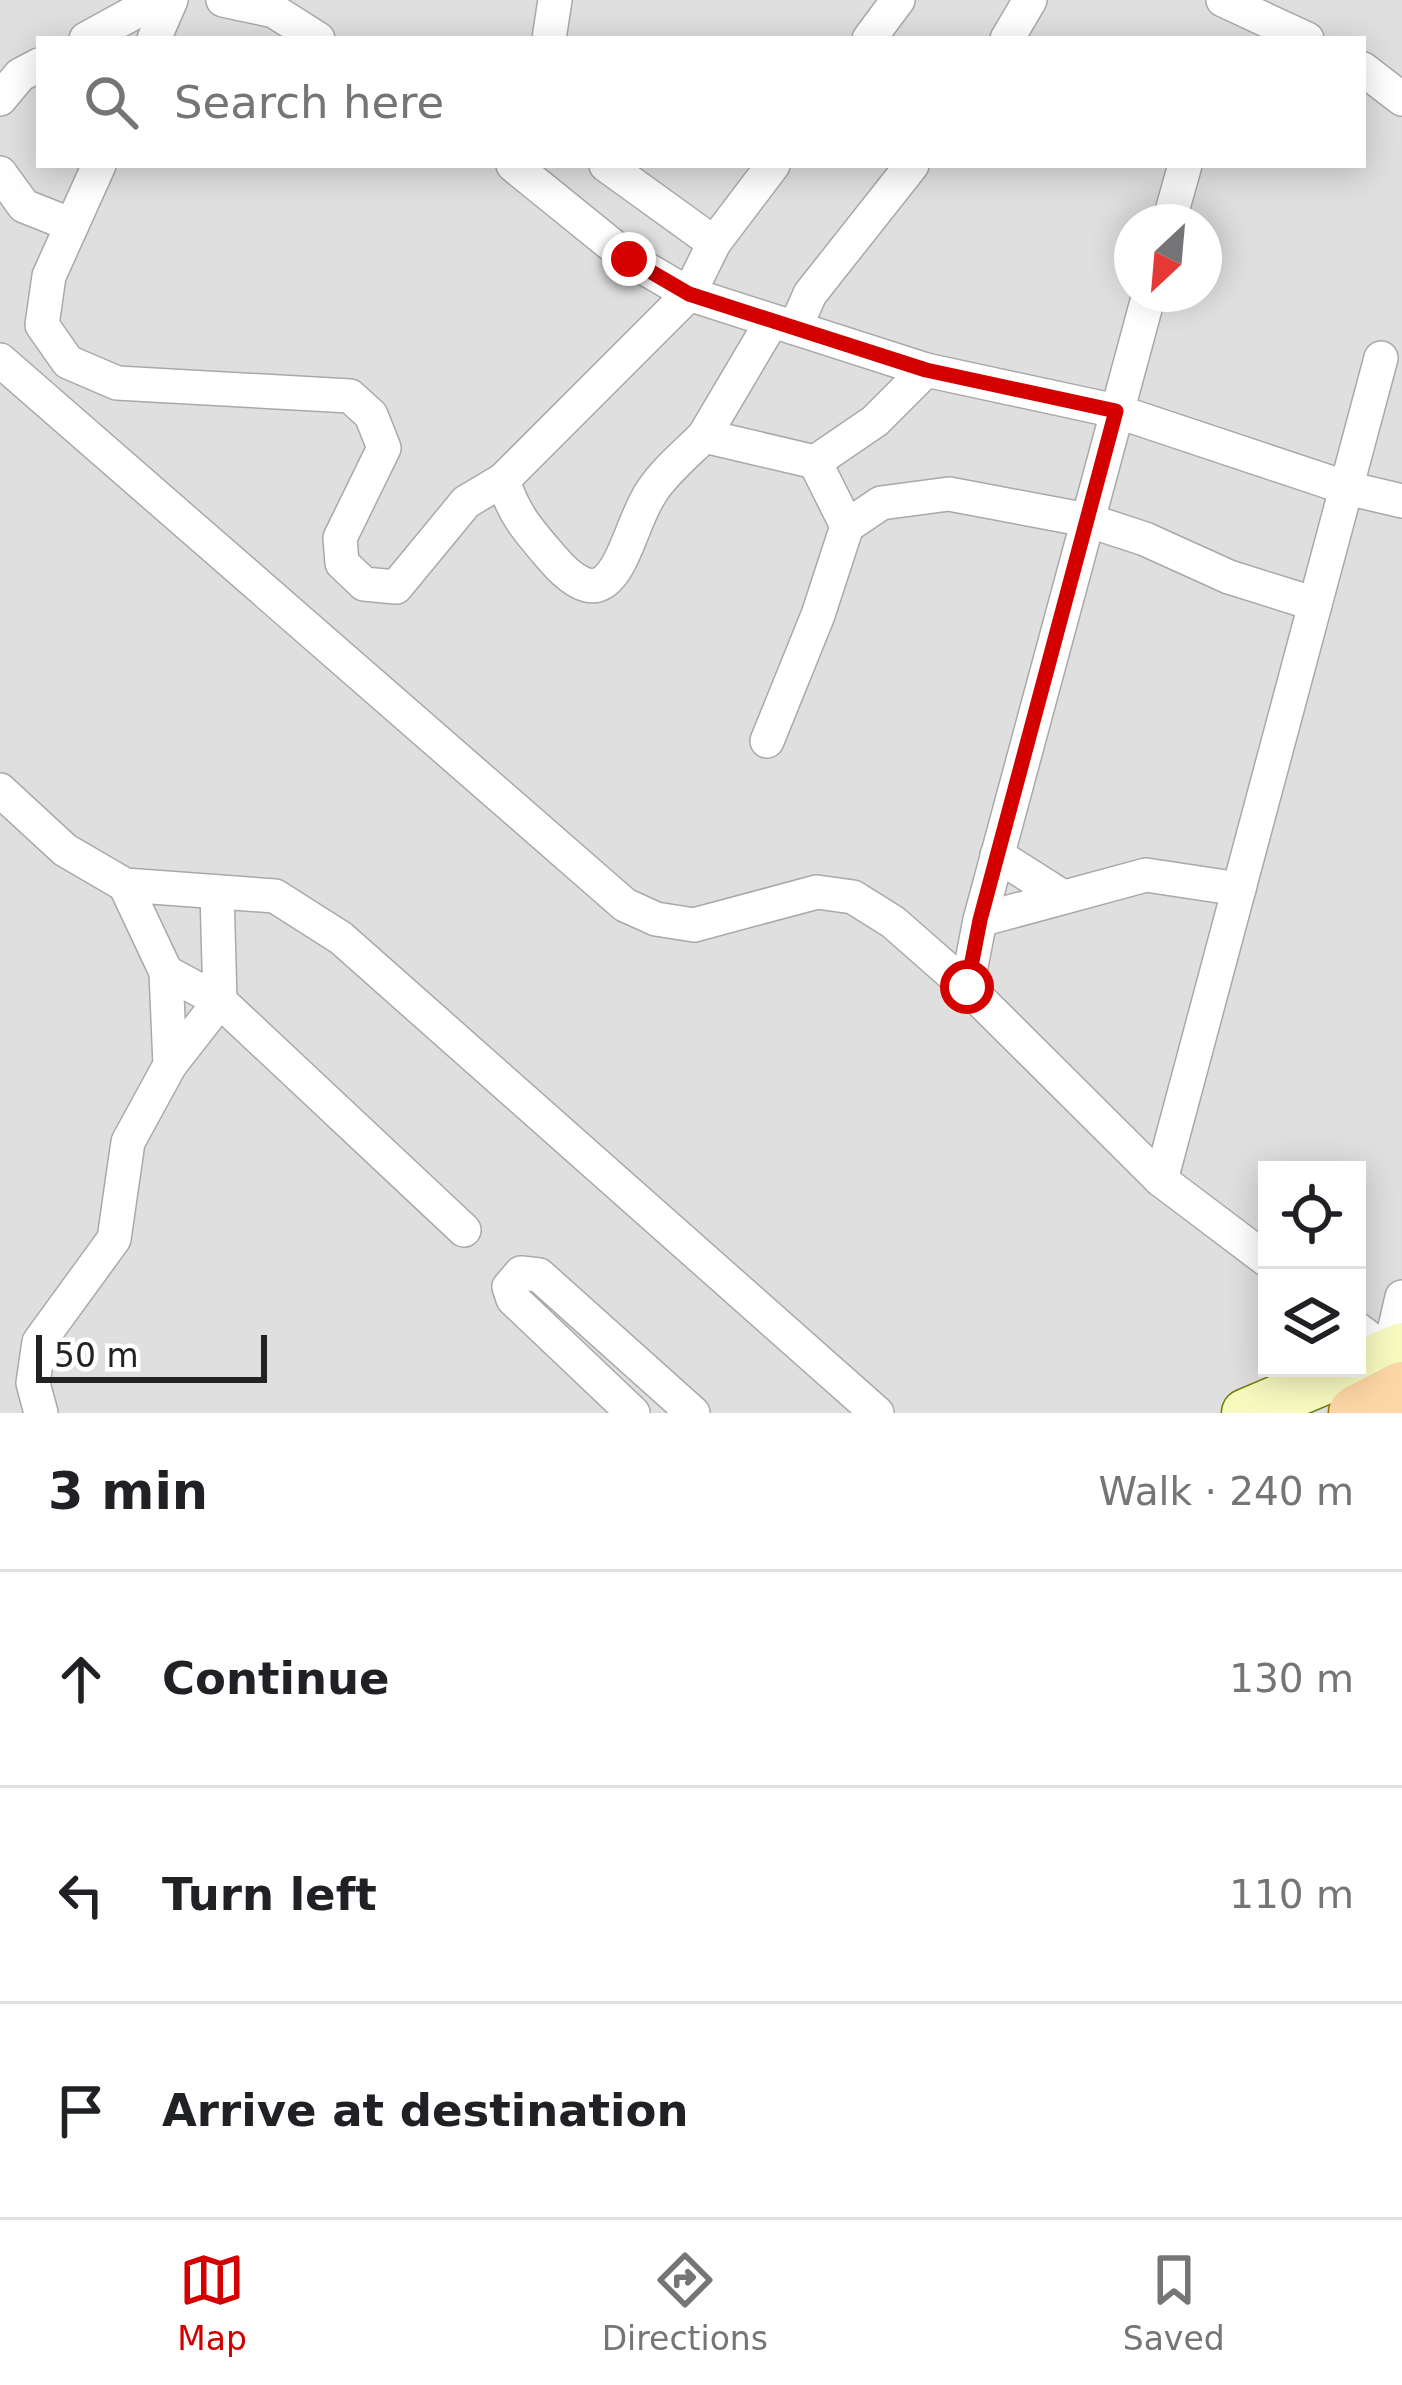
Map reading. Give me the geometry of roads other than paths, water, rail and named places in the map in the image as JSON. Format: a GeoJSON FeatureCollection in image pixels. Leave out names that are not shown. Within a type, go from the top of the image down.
{"type":"FeatureCollection","features":[{"type":"Feature","properties":{"kind":"street"},"geometry":{"type":"LineString","coordinates":[[91,36],[157,0]]}},
{"type":"Feature","properties":{"kind":"street"},"geometry":{"type":"LineString","coordinates":[[155,36],[171,0]]}},
{"type":"Feature","properties":{"kind":"street"},"geometry":{"type":"LineString","coordinates":[[223,0],[274,11],[313,36]]}},
{"type":"Feature","properties":{"kind":"street"},"geometry":{"type":"LineString","coordinates":[[549,36],[555,0]]}},
{"type":"Feature","properties":{"kind":"street"},"geometry":{"type":"LineString","coordinates":[[871,36],[898,0]]}},
{"type":"Feature","properties":{"kind":"street"},"geometry":{"type":"LineString","coordinates":[[1009,36],[1030,0]]}},
{"type":"Feature","properties":{"kind":"street"},"geometry":{"type":"LineString","coordinates":[[1247,14],[1299,36]]}},
{"type":"Feature","properties":{"kind":"street"},"geometry":{"type":"LineString","coordinates":[[0,99],[20,76],[36,67]]}},
{"type":"Feature","properties":{"kind":"street"},"geometry":{"type":"LineString","coordinates":[[1366,71],[1402,99]]}},
{"type":"Feature","properties":{"kind":"street"},"geometry":{"type":"LineString","coordinates":[[97,168],[50,276],[42,325],[68,362],[116,383],[350,396],[371,415],[384,448],[340,538],[342,563],[364,584],[396,586],[466,502],[503,480],[689,294],[714,243],[771,168]]}},
{"type":"Feature","properties":{"kind":"street"},"geometry":{"type":"LineString","coordinates":[[522,168],[629,259],[689,294],[926,370],[1116,411],[1347,488],[1402,501]]}},
{"type":"Feature","properties":{"kind":"street"},"geometry":{"type":"LineString","coordinates":[[569,209],[605,168]]}},
{"type":"Feature","properties":{"kind":"street"},"geometry":{"type":"LineString","coordinates":[[610,168],[714,243]]}},
{"type":"Feature","properties":{"kind":"street"},"geometry":{"type":"LineString","coordinates":[[503,480],[513,513],[574,584],[592,587],[608,580],[652,491],[704,436],[783,324],[910,168]]}},
{"type":"Feature","properties":{"kind":"street"},"geometry":{"type":"LineString","coordinates":[[1174,204],[1184,168]]}},
{"type":"Feature","properties":{"kind":"street"},"geometry":{"type":"LineString","coordinates":[[0,173],[24,206],[72,226]]}},
{"type":"Feature","properties":{"kind":"street"},"geometry":{"type":"LineString","coordinates":[[967,987],[997,855],[1144,312]]}},
{"type":"Feature","properties":{"kind":"street"},"geometry":{"type":"LineString","coordinates":[[1162,1180],[1382,358]]}},
{"type":"Feature","properties":{"kind":"street"},"geometry":{"type":"LineString","coordinates":[[0,360],[625,905],[656,919],[694,925],[817,892],[853,897],[892,922],[967,987],[1162,1180],[1258,1253]]}},
{"type":"Feature","properties":{"kind":"street"},"geometry":{"type":"LineString","coordinates":[[704,436],[815,462],[875,421],[926,370]]}},
{"type":"Feature","properties":{"kind":"street"},"geometry":{"type":"LineString","coordinates":[[815,462],[847,526]]}},
{"type":"Feature","properties":{"kind":"street"},"geometry":{"type":"LineString","coordinates":[[767,741],[818,615],[847,526],[881,502],[949,494],[1087,520],[1144,539],[1228,577],[1315,604]]}},
{"type":"Feature","properties":{"kind":"street"},"geometry":{"type":"LineString","coordinates":[[0,790],[65,850],[124,885],[275,896],[341,938],[877,1413]]}},
{"type":"Feature","properties":{"kind":"street"},"geometry":{"type":"LineString","coordinates":[[997,855],[1063,896]]}},
{"type":"Feature","properties":{"kind":"street"},"geometry":{"type":"LineString","coordinates":[[980,920],[1147,875],[1239,889]]}},
{"type":"Feature","properties":{"kind":"street"},"geometry":{"type":"LineString","coordinates":[[124,885],[166,972],[170,1065]]}},
{"type":"Feature","properties":{"kind":"street"},"geometry":{"type":"LineString","coordinates":[[40,1413],[33,1383],[39,1342],[114,1239],[128,1142],[170,1065],[220,1001],[217,892]]}},
{"type":"Feature","properties":{"kind":"street"},"geometry":{"type":"LineString","coordinates":[[166,972],[220,1001],[464,1230]]}},
{"type":"Feature","properties":{"kind":"street"},"geometry":{"type":"LineString","coordinates":[[633,1413],[513,1299],[509,1287],[520,1273],[539,1275],[693,1413]]}},
{"type":"Feature","properties":{"kind":"street"},"geometry":{"type":"LineString","coordinates":[[1246,1413],[1373,1372],[1402,1297]]}}]}
